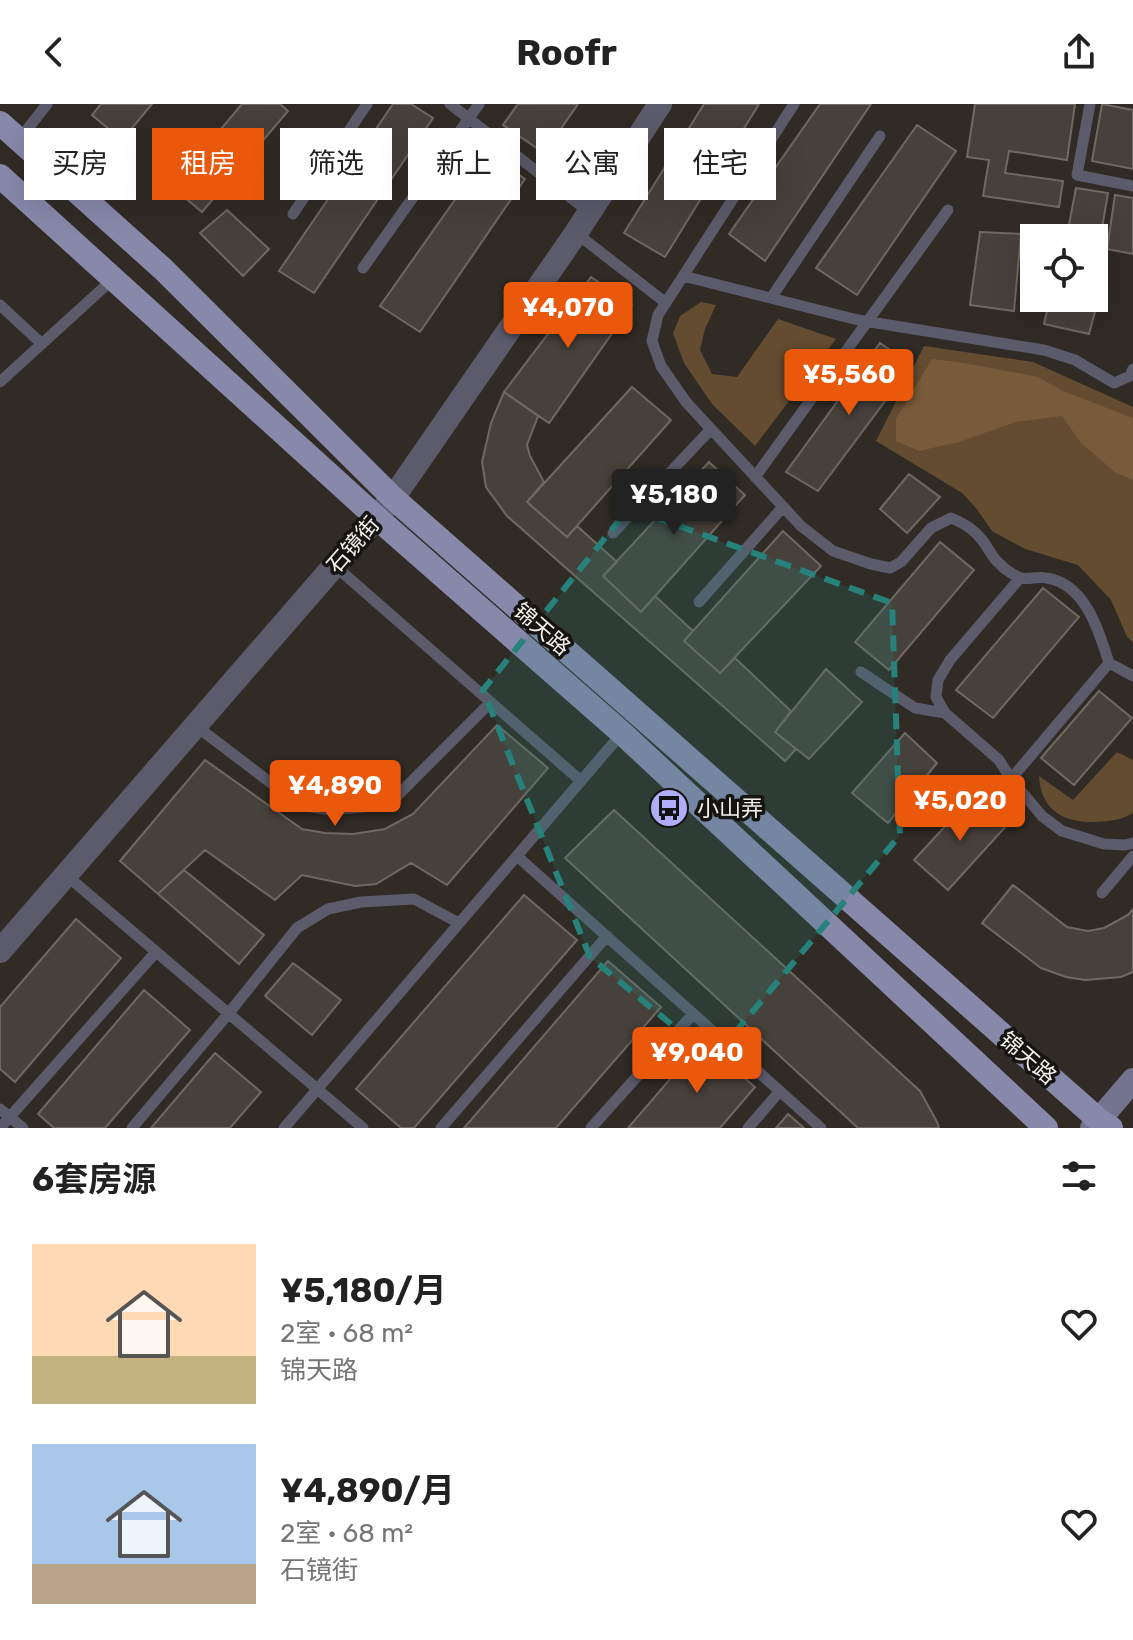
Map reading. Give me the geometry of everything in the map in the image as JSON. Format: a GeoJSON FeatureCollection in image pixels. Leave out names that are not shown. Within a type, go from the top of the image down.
{"type":"FeatureCollection","features":[{"type":"Feature","properties":{"kind":"main road","name":"锦天路"},"geometry":{"type":"LineString","coordinates":[[0,123],[163,269],[393,498],[1101,1125]]}},
{"type":"Feature","properties":{"kind":"main road","name":"锦天路"},"geometry":{"type":"LineString","coordinates":[[0,176],[377,518],[622,733],[1046,1128]]}},
{"type":"Feature","properties":{"kind":"main road"},"geometry":{"type":"LineString","coordinates":[[1101,1125],[1133,1080]]}},
{"type":"Feature","properties":{"kind":"street","name":"石镜街"},"geometry":{"type":"LineString","coordinates":[[0,951],[393,498],[660,104]]}},
{"type":"Feature","properties":{"kind":"lane"},"geometry":{"type":"LineString","coordinates":[[19,140],[47,104]]}},
{"type":"Feature","properties":{"kind":"lane"},"geometry":{"type":"LineString","coordinates":[[293,214],[367,104]]}},
{"type":"Feature","properties":{"kind":"lane"},"geometry":{"type":"LineString","coordinates":[[450,104],[469,118],[666,303]]}},
{"type":"Feature","properties":{"kind":"lane"},"geometry":{"type":"LineString","coordinates":[[363,268],[479,104]]}},
{"type":"Feature","properties":{"kind":"lane"},"geometry":{"type":"LineString","coordinates":[[794,104],[658,315],[652,341],[661,366],[686,402],[755,477],[801,526],[833,551],[890,568],[901,562],[931,528],[951,518],[968,525],[997,563],[1020,578],[1055,579],[1074,591],[1100,634],[1109,663],[1133,676]]}},
{"type":"Feature","properties":{"kind":"lane"},"geometry":{"type":"LineString","coordinates":[[1090,104],[1077,175],[1133,186]]}},
{"type":"Feature","properties":{"kind":"lane"},"geometry":{"type":"LineString","coordinates":[[771,298],[880,136]]}},
{"type":"Feature","properties":{"kind":"lane"},"geometry":{"type":"LineString","coordinates":[[755,477],[948,210]]}},
{"type":"Feature","properties":{"kind":"lane"},"geometry":{"type":"LineString","coordinates":[[683,276],[869,322],[1044,350],[1075,360],[1114,383],[1130,376],[1133,369]]}},
{"type":"Feature","properties":{"kind":"lane"},"geometry":{"type":"LineString","coordinates":[[0,382],[113,278]]}},
{"type":"Feature","properties":{"kind":"lane"},"geometry":{"type":"LineString","coordinates":[[0,305],[42,344]]}},
{"type":"Feature","properties":{"kind":"lane"},"geometry":{"type":"LineString","coordinates":[[613,533],[711,429]]}},
{"type":"Feature","properties":{"kind":"lane"},"geometry":{"type":"LineString","coordinates":[[699,602],[783,507]]}},
{"type":"Feature","properties":{"kind":"lane"},"geometry":{"type":"LineString","coordinates":[[335,566],[581,781]]}},
{"type":"Feature","properties":{"kind":"lane"},"geometry":{"type":"LineString","coordinates":[[1020,578],[950,660],[938,680],[936,697],[945,713],[999,760],[1042,816],[1062,831],[1104,844],[1133,843]]}},
{"type":"Feature","properties":{"kind":"lane"},"geometry":{"type":"LineString","coordinates":[[1011,779],[1109,663]]}},
{"type":"Feature","properties":{"kind":"lane"},"geometry":{"type":"LineString","coordinates":[[861,672],[915,708],[945,713]]}},
{"type":"Feature","properties":{"kind":"lane"},"geometry":{"type":"LineString","coordinates":[[196,726],[300,805],[330,810],[363,807],[397,796],[491,702]]}},
{"type":"Feature","properties":{"kind":"lane"},"geometry":{"type":"LineString","coordinates":[[284,1128],[622,733]]}},
{"type":"Feature","properties":{"kind":"lane"},"geometry":{"type":"LineString","coordinates":[[517,856],[821,1128]]}},
{"type":"Feature","properties":{"kind":"lane"},"geometry":{"type":"LineString","coordinates":[[1102,893],[1133,856]]}},
{"type":"Feature","properties":{"kind":"lane"},"geometry":{"type":"LineString","coordinates":[[66,875],[363,1128]]}},
{"type":"Feature","properties":{"kind":"lane"},"geometry":{"type":"LineString","coordinates":[[132,1128],[297,928],[328,909],[361,902],[414,899],[459,923]]}},
{"type":"Feature","properties":{"kind":"lane"},"geometry":{"type":"LineString","coordinates":[[441,1128],[607,936]]}},
{"type":"Feature","properties":{"kind":"lane"},"geometry":{"type":"LineString","coordinates":[[0,1128],[5,1113],[156,952]]}},
{"type":"Feature","properties":{"kind":"lane"},"geometry":{"type":"LineString","coordinates":[[591,1128],[693,1014]]}},
{"type":"Feature","properties":{"kind":"lane"},"geometry":{"type":"LineString","coordinates":[[748,1128],[780,1091]]}},
{"type":"Feature","properties":{"kind":"lane"},"geometry":{"type":"LineString","coordinates":[[5,1113],[23,1128]]}},
{"type":"Feature","properties":{"kind":"highlighted area"},"geometry":{"type":"Polygon","coordinates":[[[629,508],[892,603],[900,835],[713,1059],[590,957],[483,690],[629,508]]]}},
{"type":"Feature","properties":{"kind":"shaded area"},"geometry":{"type":"Polygon","coordinates":[[[701,302],[716,305],[700,350],[712,374],[737,377],[778,319],[836,339],[755,446],[712,404],[684,363],[673,333],[680,316],[701,302]]]}},
{"type":"Feature","properties":{"kind":"shaded area"},"geometry":{"type":"Polygon","coordinates":[[[924,346],[1033,362],[1133,407],[1133,642],[1127,637],[1111,600],[1078,565],[1025,549],[992,531],[962,493],[876,441],[924,346]]]}},
{"type":"Feature","properties":{"kind":"shaded area"},"geometry":{"type":"Polygon","coordinates":[[[932,359],[1038,377],[1063,391],[1133,418],[1133,480],[1116,473],[1081,443],[1062,416],[1016,422],[959,442],[919,451],[896,441],[896,419],[932,359]]]}},
{"type":"Feature","properties":{"kind":"shaded area"},"geometry":{"type":"Polygon","coordinates":[[[1117,752],[1133,760],[1133,813],[1115,820],[1084,822],[1064,817],[1049,806],[1039,776],[1073,800],[1117,752]]]}},
{"type":"Feature","properties":{"kind":"building"},"geometry":{"type":"Polygon","coordinates":[[[101,104],[152,104],[132,128],[108,128],[92,115],[101,104]]]}},
{"type":"Feature","properties":{"kind":"building"},"geometry":{"type":"Polygon","coordinates":[[[242,104],[280,104],[288,111],[264,139],[264,128],[222,128],[242,104]]]}},
{"type":"Feature","properties":{"kind":"building"},"geometry":{"type":"Polygon","coordinates":[[[393,104],[411,104],[433,118],[426,128],[408,128],[408,155],[392,178],[392,128],[377,128],[393,104]]]}},
{"type":"Feature","properties":{"kind":"building"},"geometry":{"type":"Polygon","coordinates":[[[518,104],[578,104],[561,128],[536,128],[536,148],[520,137],[520,128],[503,125],[518,104]]]}},
{"type":"Feature","properties":{"kind":"building"},"geometry":{"type":"Polygon","coordinates":[[[704,104],[759,104],[744,128],[689,128],[704,104]]]}},
{"type":"Feature","properties":{"kind":"building"},"geometry":{"type":"Polygon","coordinates":[[[820,104],[871,104],[765,261],[729,234],[753,200],[776,200],[776,167],[820,104]]]}},
{"type":"Feature","properties":{"kind":"building"},"geometry":{"type":"Polygon","coordinates":[[[975,104],[1075,104],[1067,160],[1009,151],[1005,173],[1063,181],[1059,207],[983,196],[989,160],[967,157],[975,104]]]}},
{"type":"Feature","properties":{"kind":"building"},"geometry":{"type":"Polygon","coordinates":[[[1102,104],[1133,110],[1133,169],[1092,161],[1102,104]]]}},
{"type":"Feature","properties":{"kind":"building"},"geometry":{"type":"Polygon","coordinates":[[[917,125],[956,151],[857,295],[816,268],[917,125]]]}},
{"type":"Feature","properties":{"kind":"building"},"geometry":{"type":"Polygon","coordinates":[[[664,168],[664,200],[700,200],[665,257],[624,233],[644,200],[648,200],[648,194],[664,168]]]}},
{"type":"Feature","properties":{"kind":"building"},"geometry":{"type":"Polygon","coordinates":[[[1076,188],[1108,193],[1103,224],[1069,224],[1076,188]]]}},
{"type":"Feature","properties":{"kind":"building"},"geometry":{"type":"Polygon","coordinates":[[[1115,195],[1133,198],[1133,254],[1108,249],[1115,195]]]}},
{"type":"Feature","properties":{"kind":"building"},"geometry":{"type":"Polygon","coordinates":[[[188,200],[212,200],[202,212],[188,200]]]}},
{"type":"Feature","properties":{"kind":"building"},"geometry":{"type":"Polygon","coordinates":[[[327,200],[377,200],[314,293],[279,271],[327,200]]]}},
{"type":"Feature","properties":{"kind":"building"},"geometry":{"type":"Polygon","coordinates":[[[455,200],[511,200],[420,332],[380,306],[455,200]]]}},
{"type":"Feature","properties":{"kind":"building"},"geometry":{"type":"Polygon","coordinates":[[[227,210],[269,249],[243,276],[200,233],[227,210]]]}},
{"type":"Feature","properties":{"kind":"building"},"geometry":{"type":"Polygon","coordinates":[[[980,232],[1020,234],[1014,311],[970,305],[980,232]]]}},
{"type":"Feature","properties":{"kind":"building"},"geometry":{"type":"Polygon","coordinates":[[[591,277],[632,305],[549,423],[504,392],[591,277]]]}},
{"type":"Feature","properties":{"kind":"building"},"geometry":{"type":"Polygon","coordinates":[[[1047,312],[1095,312],[1089,334],[1044,324],[1047,312]]]}},
{"type":"Feature","properties":{"kind":"building"},"geometry":{"type":"Polygon","coordinates":[[[880,343],[912,365],[818,491],[786,472],[880,343]]]}},
{"type":"Feature","properties":{"kind":"building"},"geometry":{"type":"Polygon","coordinates":[[[632,387],[671,420],[567,537],[527,502],[632,387]]]}},
{"type":"Feature","properties":{"kind":"building"},"geometry":{"type":"Polygon","coordinates":[[[504,392],[538,416],[527,445],[544,482],[527,502],[567,537],[577,526],[617,562],[603,576],[641,612],[655,596],[693,631],[684,641],[720,673],[735,658],[791,711],[775,732],[796,749],[785,761],[507,516],[486,487],[482,462],[491,423],[504,392]]]}},
{"type":"Feature","properties":{"kind":"building"},"geometry":{"type":"Polygon","coordinates":[[[709,462],[745,495],[641,612],[603,576],[709,462]]]}},
{"type":"Feature","properties":{"kind":"building"},"geometry":{"type":"Polygon","coordinates":[[[909,474],[940,497],[907,533],[880,509],[909,474]]]}},
{"type":"Feature","properties":{"kind":"building"},"geometry":{"type":"Polygon","coordinates":[[[783,531],[821,566],[720,673],[684,641],[783,531]]]}},
{"type":"Feature","properties":{"kind":"building"},"geometry":{"type":"Polygon","coordinates":[[[940,542],[974,570],[889,670],[855,642],[940,542]]]}},
{"type":"Feature","properties":{"kind":"building"},"geometry":{"type":"Polygon","coordinates":[[[1043,588],[1079,617],[993,718],[956,690],[1043,588]]]}},
{"type":"Feature","properties":{"kind":"building"},"geometry":{"type":"Polygon","coordinates":[[[826,669],[862,702],[809,759],[775,732],[826,669]]]}},
{"type":"Feature","properties":{"kind":"building"},"geometry":{"type":"Polygon","coordinates":[[[1099,691],[1132,718],[1074,785],[1041,758],[1099,691]]]}},
{"type":"Feature","properties":{"kind":"building"},"geometry":{"type":"Polygon","coordinates":[[[497,725],[548,768],[447,885],[411,863],[376,884],[355,886],[302,875],[275,900],[205,850],[158,894],[120,861],[205,760],[302,829],[353,834],[385,829],[413,814],[497,725]]]}},
{"type":"Feature","properties":{"kind":"building"},"geometry":{"type":"Polygon","coordinates":[[[905,733],[937,763],[888,823],[852,793],[905,733]]]}},
{"type":"Feature","properties":{"kind":"building"},"geometry":{"type":"Polygon","coordinates":[[[973,796],[1007,825],[948,890],[914,860],[973,796]]]}},
{"type":"Feature","properties":{"kind":"building"},"geometry":{"type":"Polygon","coordinates":[[[614,810],[920,1091],[939,1128],[858,1128],[565,858],[614,810]]]}},
{"type":"Feature","properties":{"kind":"building"},"geometry":{"type":"Polygon","coordinates":[[[184,870],[264,935],[239,964],[158,894],[184,870]]]}},
{"type":"Feature","properties":{"kind":"building"},"geometry":{"type":"Polygon","coordinates":[[[1013,885],[1067,927],[1088,931],[1104,928],[1133,909],[1133,972],[1121,977],[1085,980],[1041,968],[982,923],[1013,885]]]}},
{"type":"Feature","properties":{"kind":"building"},"geometry":{"type":"Polygon","coordinates":[[[524,895],[577,940],[414,1128],[401,1128],[356,1089],[524,895]]]}},
{"type":"Feature","properties":{"kind":"building"},"geometry":{"type":"Polygon","coordinates":[[[76,919],[121,958],[15,1082],[0,1069],[0,1007],[76,919]]]}},
{"type":"Feature","properties":{"kind":"building"},"geometry":{"type":"Polygon","coordinates":[[[608,961],[661,1007],[556,1128],[464,1128],[608,961]]]}},
{"type":"Feature","properties":{"kind":"building"},"geometry":{"type":"Polygon","coordinates":[[[293,963],[341,1000],[312,1035],[265,996],[293,963]]]}},
{"type":"Feature","properties":{"kind":"building"},"geometry":{"type":"Polygon","coordinates":[[[144,990],[190,1030],[105,1128],[54,1128],[38,1114],[144,990]]]}},
{"type":"Feature","properties":{"kind":"building"},"geometry":{"type":"Polygon","coordinates":[[[702,1042],[755,1087],[720,1128],[628,1128],[702,1042]]]}},
{"type":"Feature","properties":{"kind":"building"},"geometry":{"type":"Polygon","coordinates":[[[215,1053],[261,1092],[230,1128],[151,1128],[215,1053]]]}},
{"type":"Feature","properties":{"kind":"building"},"geometry":{"type":"Polygon","coordinates":[[[788,1114],[804,1128],[776,1128],[788,1114]]]}},
{"type":"Feature","properties":{"kind":"place","name":"小山弄"},"geometry":{"type":"Point","coordinates":[669,808]}}]}
